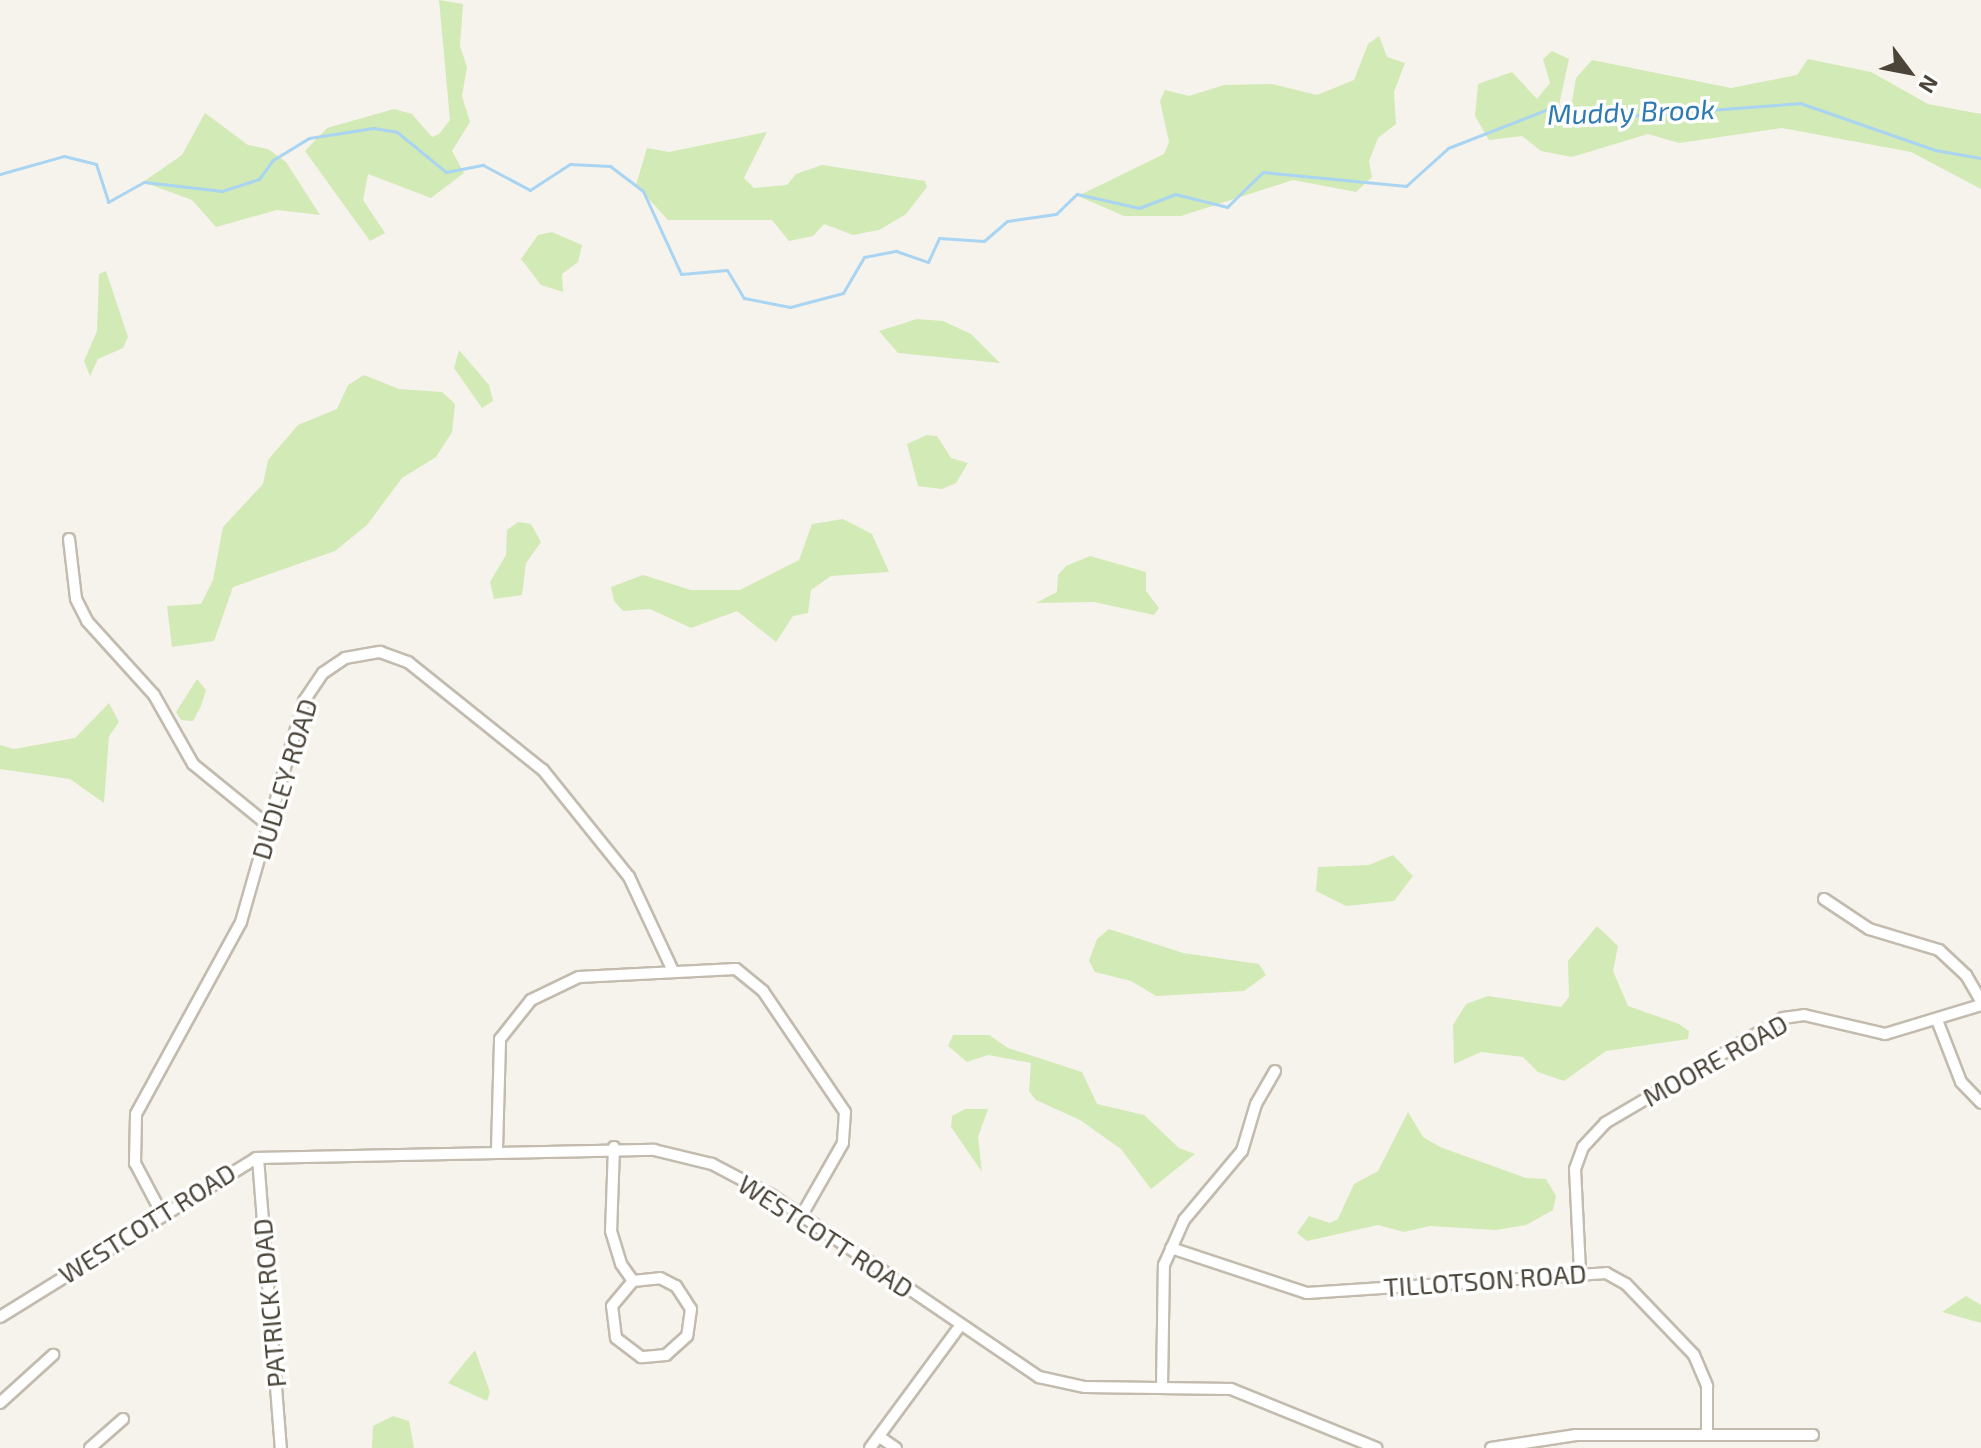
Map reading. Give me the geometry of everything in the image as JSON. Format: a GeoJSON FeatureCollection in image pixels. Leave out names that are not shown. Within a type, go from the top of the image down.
{"type":"FeatureCollection","features":[{"type":"Feature","properties":{"kind":"street"},"geometry":{"type":"LineString","coordinates":[[69,539],[76,599],[87,621],[154,695],[193,764],[269,826]]}},
{"type":"Feature","properties":{"kind":"street","name":"DUDLEY ROAD"},"geometry":{"type":"LineString","coordinates":[[162,1214],[135,1163],[136,1114],[241,922],[304,701],[317,679],[353,655],[399,657],[558,785],[629,877],[672,969]]}},
{"type":"Feature","properties":{"kind":"street"},"geometry":{"type":"LineString","coordinates":[[1824,899],[1858,924],[1950,957],[1981,1003]]}},
{"type":"Feature","properties":{"kind":"street"},"geometry":{"type":"LineString","coordinates":[[497,1149],[498,1053],[516,1012],[579,977],[672,969],[745,972],[834,1089],[846,1135],[802,1215]]}},
{"type":"Feature","properties":{"kind":"street","name":"MOORE ROAD"},"geometry":{"type":"LineString","coordinates":[[1580,1271],[1575,1169],[1583,1147],[1605,1123],[1783,1018],[1804,1015],[1873,1034],[1937,1020],[1981,1003]]}},
{"type":"Feature","properties":{"kind":"street"},"geometry":{"type":"LineString","coordinates":[[1937,1020],[1961,1082],[1981,1103]]}},
{"type":"Feature","properties":{"kind":"street"},"geometry":{"type":"LineString","coordinates":[[1162,1387],[1159,1299],[1171,1248],[1184,1220],[1242,1151],[1256,1104],[1275,1071]]}},
{"type":"Feature","properties":{"kind":"street"},"geometry":{"type":"LineString","coordinates":[[614,1147],[611,1231],[633,1281]]}},
{"type":"Feature","properties":{"kind":"street","name":"WESTCOTT ROAD"},"geometry":{"type":"LineString","coordinates":[[0,1317],[162,1214],[258,1158],[614,1147],[712,1164],[802,1215],[960,1326],[1053,1383],[1231,1389],[1376,1448]]}},
{"type":"Feature","properties":{"kind":"street","name":"PATRICK ROAD"},"geometry":{"type":"LineString","coordinates":[[258,1158],[281,1448]]}},
{"type":"Feature","properties":{"kind":"street","name":"TILLOTSON ROAD"},"geometry":{"type":"LineString","coordinates":[[1171,1248],[1307,1293],[1580,1271],[1616,1277],[1694,1355],[1707,1386],[1707,1432]]}},
{"type":"Feature","properties":{"kind":"street"},"geometry":{"type":"LineString","coordinates":[[660,1278],[688,1300],[687,1336],[666,1355],[641,1357],[616,1338],[612,1306],[633,1281],[660,1278]]}},
{"type":"Feature","properties":{"kind":"street"},"geometry":{"type":"LineString","coordinates":[[870,1448],[881,1438],[960,1326]]}},
{"type":"Feature","properties":{"kind":"street"},"geometry":{"type":"LineString","coordinates":[[0,1403],[53,1355]]}},
{"type":"Feature","properties":{"kind":"street"},"geometry":{"type":"LineString","coordinates":[[90,1448],[123,1419]]}},
{"type":"Feature","properties":{"kind":"street"},"geometry":{"type":"LineString","coordinates":[[1491,1448],[1576,1435],[1707,1432],[1813,1435]]}},
{"type":"Feature","properties":{"kind":"street"},"geometry":{"type":"LineString","coordinates":[[881,1438],[896,1448]]}},
{"type":"Feature","properties":{"kind":"green space"},"geometry":{"type":"Polygon","coordinates":[[[439,0],[463,4],[460,46],[467,67],[462,96],[470,122],[452,151],[464,173],[431,198],[368,174],[363,200],[385,233],[370,241],[305,151],[327,128],[394,109],[412,114],[432,137],[439,134],[450,120],[439,0]]]}},
{"type":"Feature","properties":{"kind":"green space"},"geometry":{"type":"Polygon","coordinates":[[[1379,36],[1387,57],[1405,63],[1394,92],[1396,124],[1378,138],[1369,161],[1372,177],[1356,192],[1293,180],[1181,216],[1124,216],[1078,196],[1164,154],[1169,142],[1160,101],[1165,90],[1189,96],[1224,85],[1272,84],[1317,95],[1354,80],[1368,44],[1379,36]]]}},
{"type":"Feature","properties":{"kind":"green space"},"geometry":{"type":"Polygon","coordinates":[[[1552,51],[1569,59],[1559,105],[1570,113],[1576,78],[1592,60],[1731,88],[1797,75],[1808,59],[1871,72],[1928,104],[1981,114],[1981,189],[1911,152],[1782,128],[1679,143],[1648,134],[1572,157],[1541,151],[1522,136],[1489,140],[1475,116],[1478,84],[1512,72],[1537,99],[1550,83],[1543,59],[1552,51]]]}},
{"type":"Feature","properties":{"kind":"green space"},"geometry":{"type":"Polygon","coordinates":[[[205,113],[248,145],[268,149],[286,162],[320,215],[277,210],[216,227],[192,200],[143,182],[182,155],[205,113]]]}},
{"type":"Feature","properties":{"kind":"green space"},"geometry":{"type":"Polygon","coordinates":[[[767,132],[744,178],[754,188],[787,185],[796,174],[822,165],[925,181],[927,187],[906,214],[879,230],[853,235],[824,224],[813,236],[789,241],[772,220],[668,220],[636,185],[647,148],[669,152],[767,132]]]}},
{"type":"Feature","properties":{"kind":"green space"},"geometry":{"type":"Polygon","coordinates":[[[552,232],[582,245],[578,262],[562,274],[563,292],[541,285],[521,259],[538,235],[552,232]]]}},
{"type":"Feature","properties":{"kind":"green space"},"geometry":{"type":"Polygon","coordinates":[[[106,271],[128,337],[123,348],[98,359],[90,376],[84,361],[97,331],[99,274],[106,271]]]}},
{"type":"Feature","properties":{"kind":"green space"},"geometry":{"type":"Polygon","coordinates":[[[917,319],[943,321],[971,334],[1000,363],[898,353],[879,331],[917,319]]]}},
{"type":"Feature","properties":{"kind":"green space"},"geometry":{"type":"Polygon","coordinates":[[[459,350],[489,385],[493,401],[482,408],[454,368],[459,350]]]}},
{"type":"Feature","properties":{"kind":"green space"},"geometry":{"type":"Polygon","coordinates":[[[364,375],[399,389],[442,392],[455,404],[452,432],[436,457],[402,478],[367,525],[335,551],[233,587],[214,641],[172,647],[167,606],[201,604],[213,580],[223,527],[263,484],[268,460],[298,425],[337,409],[348,385],[364,375]]]}},
{"type":"Feature","properties":{"kind":"green space"},"geometry":{"type":"Polygon","coordinates":[[[927,435],[937,436],[951,458],[968,463],[956,483],[942,489],[918,486],[907,444],[927,435]]]}},
{"type":"Feature","properties":{"kind":"green space"},"geometry":{"type":"Polygon","coordinates":[[[843,519],[872,534],[889,572],[831,576],[811,590],[808,613],[793,616],[776,642],[737,611],[691,628],[650,609],[623,611],[614,601],[611,587],[643,575],[691,590],[740,590],[799,560],[812,524],[843,519]]]}},
{"type":"Feature","properties":{"kind":"green space"},"geometry":{"type":"Polygon","coordinates":[[[518,522],[531,524],[541,542],[526,563],[522,595],[494,599],[490,582],[506,555],[507,530],[518,522]]]}},
{"type":"Feature","properties":{"kind":"green space"},"geometry":{"type":"Polygon","coordinates":[[[1090,556],[1146,572],[1146,591],[1159,608],[1154,615],[1094,602],[1036,603],[1057,592],[1058,575],[1066,566],[1090,556]]]}},
{"type":"Feature","properties":{"kind":"green space"},"geometry":{"type":"Polygon","coordinates":[[[197,679],[206,690],[201,706],[193,721],[181,720],[176,712],[197,679]]]}},
{"type":"Feature","properties":{"kind":"green space"},"geometry":{"type":"Polygon","coordinates":[[[109,703],[119,722],[109,736],[104,803],[70,779],[0,769],[0,745],[14,749],[75,738],[109,703]]]}},
{"type":"Feature","properties":{"kind":"green space"},"geometry":{"type":"Polygon","coordinates":[[[1393,855],[1413,876],[1394,901],[1346,906],[1316,891],[1318,867],[1369,865],[1393,855]]]}},
{"type":"Feature","properties":{"kind":"green space"},"geometry":{"type":"Polygon","coordinates":[[[1597,926],[1618,946],[1613,971],[1628,1006],[1679,1024],[1689,1031],[1688,1039],[1606,1051],[1564,1081],[1538,1072],[1523,1057],[1481,1052],[1454,1064],[1453,1025],[1466,1004],[1488,996],[1561,1007],[1569,997],[1568,961],[1597,926]]]}},
{"type":"Feature","properties":{"kind":"green space"},"geometry":{"type":"Polygon","coordinates":[[[1109,929],[1183,953],[1259,964],[1266,975],[1244,991],[1156,996],[1131,981],[1095,972],[1089,961],[1097,939],[1109,929]]]}},
{"type":"Feature","properties":{"kind":"green space"},"geometry":{"type":"Polygon","coordinates":[[[953,1035],[989,1035],[1008,1048],[1082,1072],[1097,1104],[1144,1115],[1179,1148],[1195,1154],[1151,1189],[1121,1149],[1080,1120],[1036,1100],[1029,1091],[1031,1063],[988,1055],[967,1062],[948,1046],[953,1035]]]}},
{"type":"Feature","properties":{"kind":"green space"},"geometry":{"type":"Polygon","coordinates":[[[965,1109],[988,1109],[978,1137],[982,1172],[951,1127],[952,1116],[965,1109]]]}},
{"type":"Feature","properties":{"kind":"green space"},"geometry":{"type":"Polygon","coordinates":[[[1408,1112],[1423,1137],[1440,1147],[1526,1178],[1546,1179],[1556,1196],[1553,1210],[1526,1225],[1496,1230],[1430,1226],[1404,1232],[1378,1225],[1307,1241],[1297,1233],[1309,1216],[1330,1223],[1338,1219],[1354,1184],[1378,1171],[1408,1112]]]}},
{"type":"Feature","properties":{"kind":"green space"},"geometry":{"type":"Polygon","coordinates":[[[1966,1296],[1981,1305],[1981,1323],[1942,1312],[1966,1296]]]}},
{"type":"Feature","properties":{"kind":"green space"},"geometry":{"type":"Polygon","coordinates":[[[475,1350],[490,1392],[487,1401],[448,1383],[475,1350]]]}},
{"type":"Feature","properties":{"kind":"green space"},"geometry":{"type":"Polygon","coordinates":[[[393,1416],[409,1421],[414,1448],[372,1448],[373,1426],[393,1416]]]}},
{"type":"Feature","properties":{"kind":"waterway","name":"Muddy Brook"},"geometry":{"type":"LineString","coordinates":[[0,174],[64,156],[96,164],[108,202],[144,182],[222,191],[259,179],[273,160],[309,138],[373,128],[397,132],[446,172],[483,165],[530,190],[570,164],[610,166],[643,191],[681,274],[727,270],[744,298],[790,307],[843,293],[864,257],[896,251],[928,262],[939,238],[984,241],[1007,221],[1056,214],[1077,194],[1139,208],[1175,194],[1227,207],[1263,172],[1406,186],[1448,148],[1548,109],[1629,116],[1800,103],[1935,150],[1981,158]]}}]}
